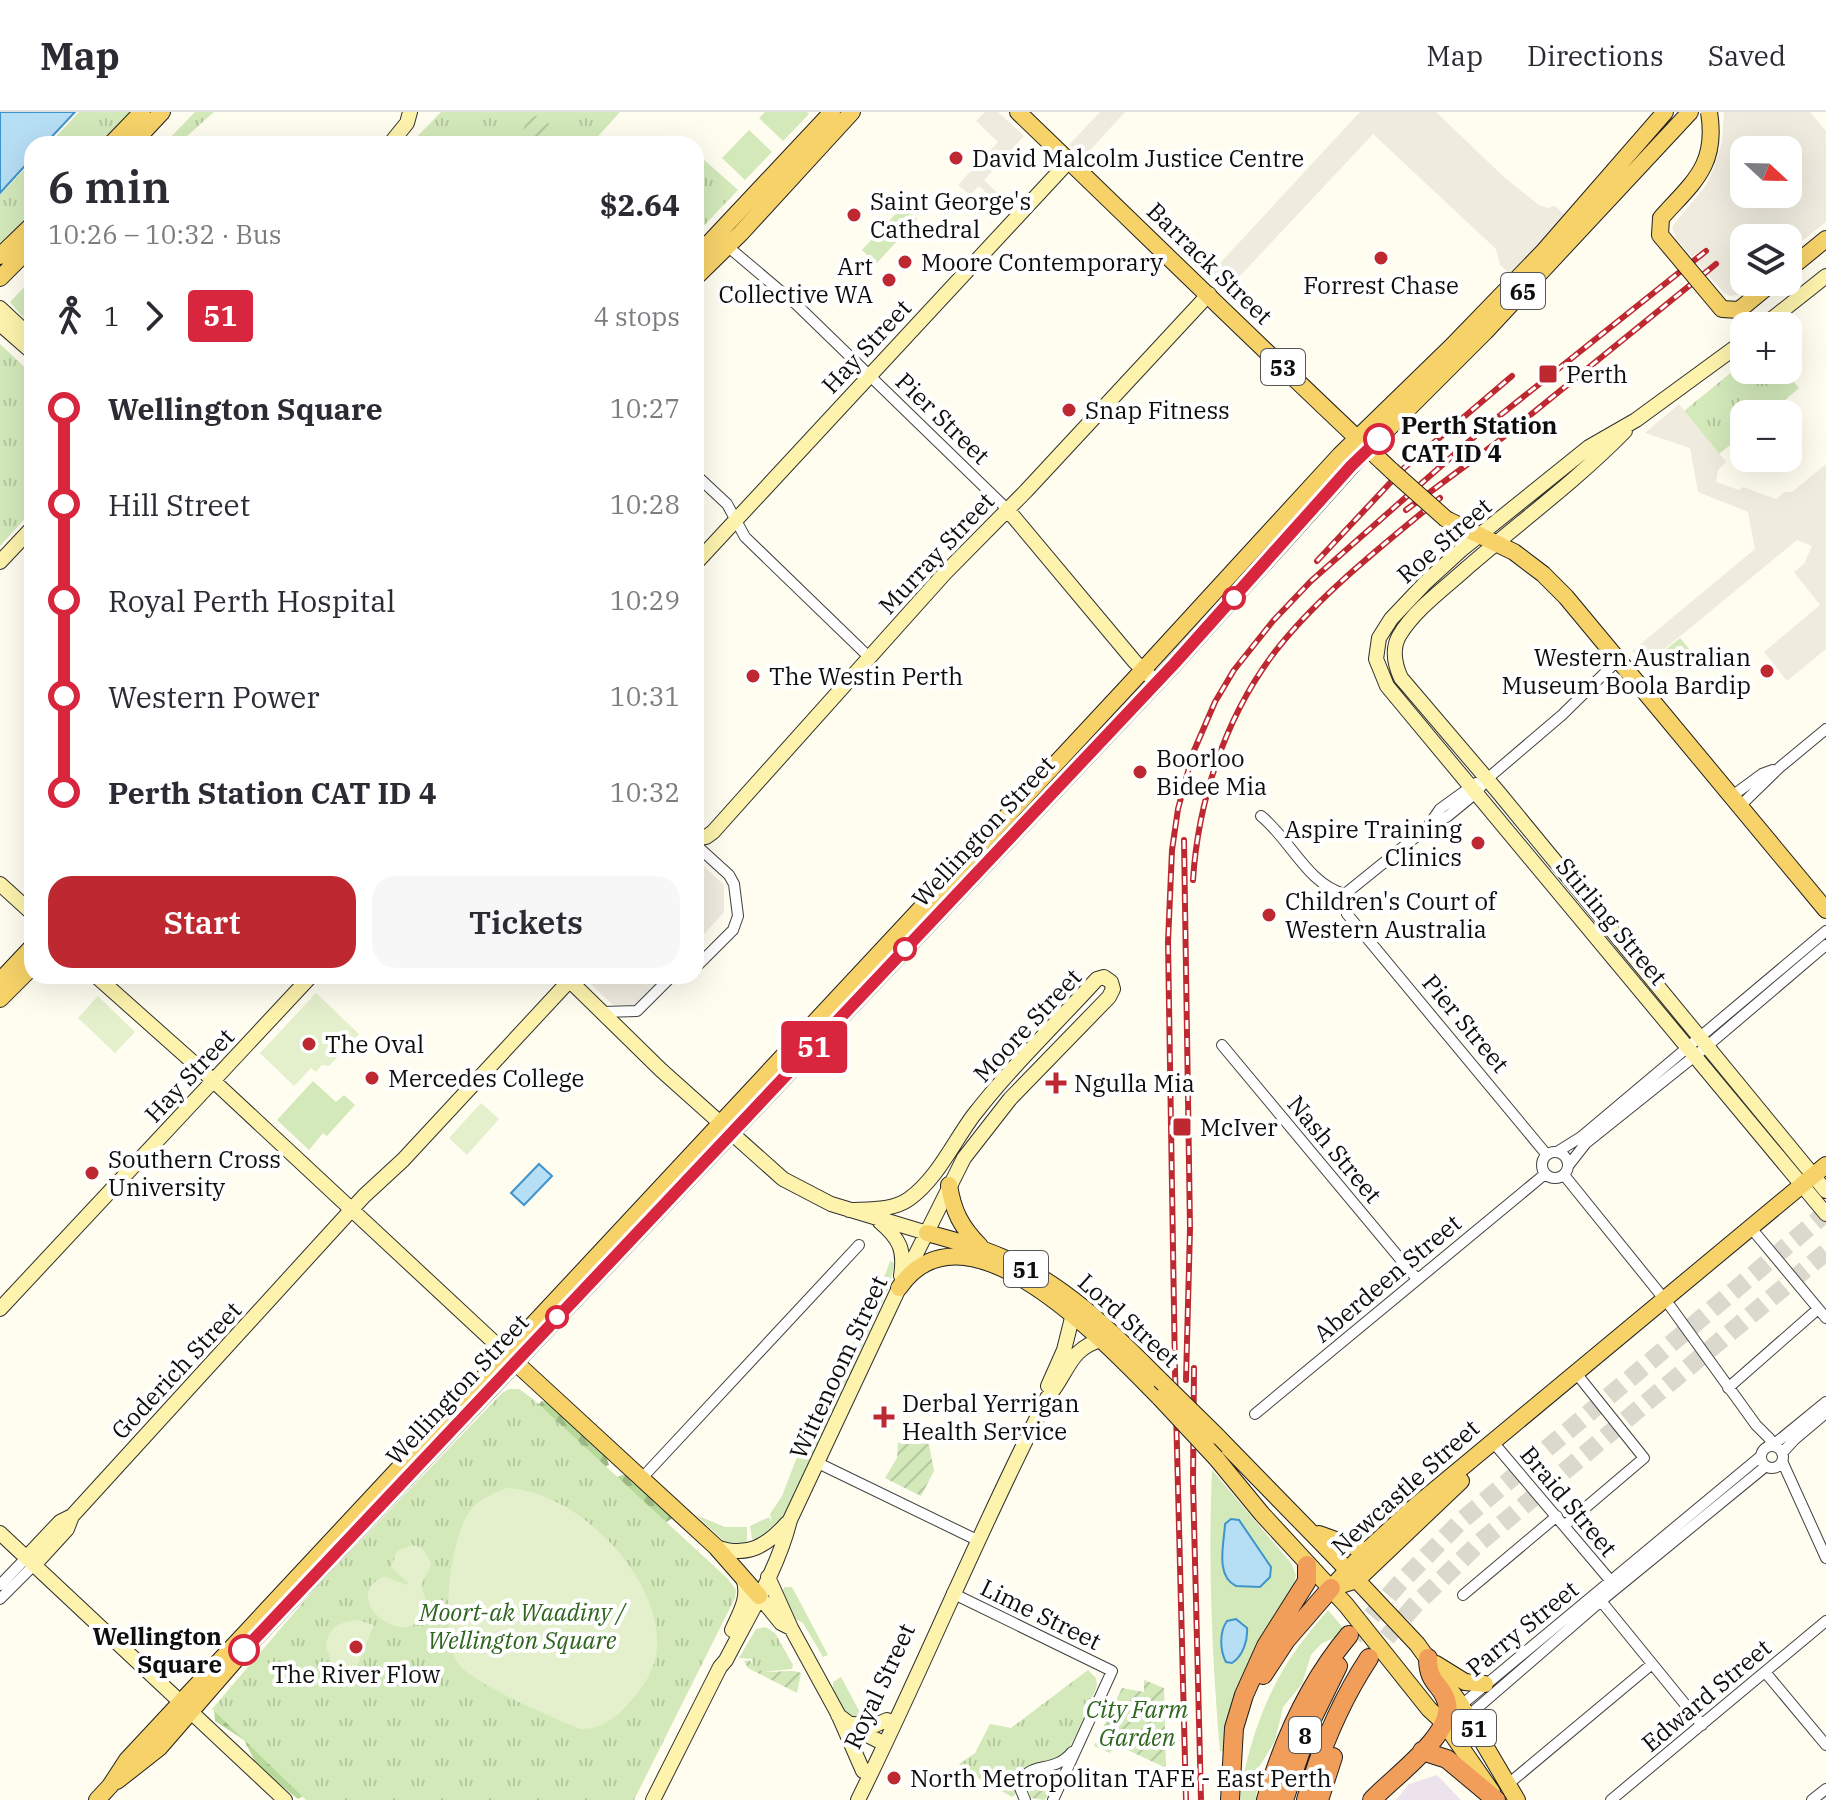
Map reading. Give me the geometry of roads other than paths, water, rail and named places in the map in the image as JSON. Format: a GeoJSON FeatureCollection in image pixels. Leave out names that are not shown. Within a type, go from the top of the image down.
{"type":"FeatureCollection","features":[{"type":"Feature","properties":{"kind":"highway"},"geometry":{"type":"LineString","coordinates":[[1230,1800],[1234,1728],[1244,1695],[1266,1646],[1307,1581],[1307,1565]]}},
{"type":"Feature","properties":{"kind":"highway"},"geometry":{"type":"LineString","coordinates":[[1234,1756],[1245,1716],[1263,1676],[1286,1640],[1331,1588]]}},
{"type":"Feature","properties":{"kind":"highway","name":"8"},"geometry":{"type":"LineString","coordinates":[[1266,1800],[1305,1699],[1334,1653],[1351,1637],[1311,1721],[1284,1800]]}},
{"type":"Feature","properties":{"kind":"highway","name":"8"},"geometry":{"type":"LineString","coordinates":[[1306,1800],[1325,1743],[1343,1703],[1369,1658]]}},
{"type":"Feature","properties":{"kind":"highway"},"geometry":{"type":"LineString","coordinates":[[1372,1800],[1445,1724],[1447,1704],[1428,1674],[1428,1658]]}},
{"type":"Feature","properties":{"kind":"highway"},"geometry":{"type":"LineString","coordinates":[[1319,1800],[1335,1751],[1343,1703]]}},
{"type":"Feature","properties":{"kind":"highway"},"geometry":{"type":"LineString","coordinates":[[1422,1751],[1447,1759],[1500,1795]]}},
{"type":"Feature","properties":{"kind":"main road"},"geometry":{"type":"LineString","coordinates":[[119,136],[142,112]]}},
{"type":"Feature","properties":{"kind":"main road"},"geometry":{"type":"LineString","coordinates":[[140,136],[162,112]]}},
{"type":"Feature","properties":{"kind":"main road"},"geometry":{"type":"LineString","coordinates":[[396,136],[407,123],[410,112]]}},
{"type":"Feature","properties":{"kind":"main road"},"geometry":{"type":"LineString","coordinates":[[704,266],[722,240],[832,112]]}},
{"type":"Feature","properties":{"kind":"main road"},"geometry":{"type":"LineString","coordinates":[[704,252],[722,240],[852,112]]}},
{"type":"Feature","properties":{"kind":"main road","name":"Barrack Street"},"geometry":{"type":"LineString","coordinates":[[1018,112],[1362,444]]}},
{"type":"Feature","properties":{"kind":"main road","name":"Wellington Street"},"geometry":{"type":"LineString","coordinates":[[97,1800],[110,1786],[154,1754],[186,1707],[254,1639],[1143,670],[1496,302],[1665,112]]}},
{"type":"Feature","properties":{"kind":"main road","name":"Wellington Street"},"geometry":{"type":"LineString","coordinates":[[725,1128],[1156,682],[1362,444],[1494,321],[1690,112]]}},
{"type":"Feature","properties":{"kind":"main road"},"geometry":{"type":"LineString","coordinates":[[1709,112],[1711,140],[1704,163],[1688,191],[1661,218],[1660,235],[1722,309],[1739,310],[1756,296]]}},
{"type":"Feature","properties":{"kind":"main road","name":"Hay Street"},"geometry":{"type":"LineString","coordinates":[[704,554],[1069,161]]}},
{"type":"Feature","properties":{"kind":"main road"},"geometry":{"type":"LineString","coordinates":[[0,256],[24,233]]}},
{"type":"Feature","properties":{"kind":"main road"},"geometry":{"type":"LineString","coordinates":[[1802,259],[1826,239]]}},
{"type":"Feature","properties":{"kind":"main road"},"geometry":{"type":"LineString","coordinates":[[0,278],[24,254]]}},
{"type":"Feature","properties":{"kind":"main road"},"geometry":{"type":"LineString","coordinates":[[1781,312],[1826,276]]}},
{"type":"Feature","properties":{"kind":"main road","name":"Murray Street"},"geometry":{"type":"LineString","coordinates":[[704,837],[713,832],[869,657],[1209,294]]}},
{"type":"Feature","properties":{"kind":"main road"},"geometry":{"type":"LineString","coordinates":[[0,308],[24,330]]}},
{"type":"Feature","properties":{"kind":"main road"},"geometry":{"type":"LineString","coordinates":[[0,324],[24,345]]}},
{"type":"Feature","properties":{"kind":"main road","name":"Roe Street"},"geometry":{"type":"LineString","coordinates":[[1376,652],[1379,638],[1391,619],[1426,582],[1479,536],[1589,447],[1636,420],[1730,351]]}},
{"type":"Feature","properties":{"kind":"main road","name":"Roe Street"},"geometry":{"type":"LineString","coordinates":[[1395,652],[1400,635],[1436,595],[1595,461],[1636,420]]}},
{"type":"Feature","properties":{"kind":"main road","name":"53"},"geometry":{"type":"LineString","coordinates":[[1362,444],[1446,519],[1514,552],[1566,597],[1826,910]]}},
{"type":"Feature","properties":{"kind":"main road","name":"Pier Street"},"geometry":{"type":"LineString","coordinates":[[1007,509],[1156,682]]}},
{"type":"Feature","properties":{"kind":"main road"},"geometry":{"type":"LineString","coordinates":[[0,562],[24,536]]}},
{"type":"Feature","properties":{"kind":"main road","name":"Stirling Street"},"geometry":{"type":"LineString","coordinates":[[1376,652],[1387,686],[1444,755],[1817,1181],[1826,1214]]}},
{"type":"Feature","properties":{"kind":"main road","name":"Stirling Street"},"geometry":{"type":"LineString","coordinates":[[1395,652],[1401,678],[1487,779],[1697,1047]]}},
{"type":"Feature","properties":{"kind":"main road"},"geometry":{"type":"LineString","coordinates":[[1435,718],[1431,728],[1443,746],[1444,755]]}},
{"type":"Feature","properties":{"kind":"main road"},"geometry":{"type":"LineString","coordinates":[[0,884],[24,906]]}},
{"type":"Feature","properties":{"kind":"main road"},"geometry":{"type":"LineString","coordinates":[[0,981],[24,956]]}},
{"type":"Feature","properties":{"kind":"main road"},"geometry":{"type":"LineString","coordinates":[[0,999],[24,975]]}},
{"type":"Feature","properties":{"kind":"main road","name":"Moore Street"},"geometry":{"type":"LineString","coordinates":[[849,1210],[888,1207],[911,1198],[927,1182],[997,1087],[1097,979],[1109,979],[1113,989],[1109,997],[986,1126],[949,1185],[927,1233]]}},
{"type":"Feature","properties":{"kind":"main road"},"geometry":{"type":"LineString","coordinates":[[105,984],[716,1547],[786,1625]]}},
{"type":"Feature","properties":{"kind":"main road","name":"Hay Street"},"geometry":{"type":"LineString","coordinates":[[0,1309],[304,984]]}},
{"type":"Feature","properties":{"kind":"main road","name":"Goderich Street"},"geometry":{"type":"LineString","coordinates":[[30,1561],[67,1529],[72,1516],[313,1254],[326,1250],[388,1172],[403,1160],[563,984]]}},
{"type":"Feature","properties":{"kind":"main road","name":"Lord Street"},"geometry":{"type":"LineString","coordinates":[[574,984],[661,1070],[783,1179],[849,1210],[985,1250],[1023,1267],[1096,1317],[1307,1528],[1428,1658],[1465,1710],[1500,1795]]}},
{"type":"Feature","properties":{"kind":"main road","name":"Newcastle Street"},"geometry":{"type":"LineString","coordinates":[[1668,1303],[1817,1181]]}},
{"type":"Feature","properties":{"kind":"main road","name":"Newcastle Street"},"geometry":{"type":"LineString","coordinates":[[1352,1575],[1366,1551],[1412,1509],[1817,1181]]}},
{"type":"Feature","properties":{"kind":"main road"},"geometry":{"type":"LineString","coordinates":[[949,1185],[952,1203],[962,1226],[985,1250]]}},
{"type":"Feature","properties":{"kind":"main road"},"geometry":{"type":"LineString","coordinates":[[875,1218],[902,1245],[899,1288]]}},
{"type":"Feature","properties":{"kind":"main road","name":"Wittenoom Street"},"geometry":{"type":"LineString","coordinates":[[653,1800],[759,1596],[782,1547],[790,1520],[927,1233]]}},
{"type":"Feature","properties":{"kind":"main road","name":"Lord Street"},"geometry":{"type":"LineString","coordinates":[[899,1288],[910,1272],[921,1264],[942,1256],[957,1255],[1037,1288],[1073,1314],[1160,1398],[1216,1458],[1307,1565],[1331,1588],[1500,1795],[1517,1800]]}},
{"type":"Feature","properties":{"kind":"main road","name":"Royal Street"},"geometry":{"type":"LineString","coordinates":[[1047,1398],[1048,1385],[1064,1350],[1073,1314]]}},
{"type":"Feature","properties":{"kind":"main road","name":"Royal Street"},"geometry":{"type":"LineString","coordinates":[[858,1800],[879,1747],[1047,1398],[1075,1354],[1089,1343],[1102,1340]]}},
{"type":"Feature","properties":{"kind":"main road","name":"Newcastle Street"},"geometry":{"type":"LineString","coordinates":[[1331,1588],[1352,1575],[1495,1444]]}},
{"type":"Feature","properties":{"kind":"main road","name":"Wittenoom Street"},"geometry":{"type":"LineString","coordinates":[[716,1547],[732,1551],[757,1549],[790,1520]]}},
{"type":"Feature","properties":{"kind":"main road"},"geometry":{"type":"LineString","coordinates":[[1307,1528],[1366,1551]]}},
{"type":"Feature","properties":{"kind":"main road"},"geometry":{"type":"LineString","coordinates":[[0,1533],[285,1800]]}},
{"type":"Feature","properties":{"kind":"main road","name":"Wittenoom Street"},"geometry":{"type":"LineString","coordinates":[[720,1667],[719,1658],[746,1599],[743,1577]]}},
{"type":"Feature","properties":{"kind":"main road"},"geometry":{"type":"LineString","coordinates":[[768,1577],[786,1625],[844,1723],[863,1771]]}},
{"type":"Feature","properties":{"kind":"main road","name":"Royal Street"},"geometry":{"type":"LineString","coordinates":[[849,1800],[879,1747],[887,1720],[939,1611],[952,1593]]}},
{"type":"Feature","properties":{"kind":"main road"},"geometry":{"type":"LineString","coordinates":[[744,1626],[759,1620],[786,1625]]}},
{"type":"Feature","properties":{"kind":"main road"},"geometry":{"type":"LineString","coordinates":[[1428,1658],[1465,1682],[1485,1684]]}},
{"type":"Feature","properties":{"kind":"main road"},"geometry":{"type":"LineString","coordinates":[[844,1723],[873,1726],[887,1720]]}},
{"type":"Feature","properties":{"kind":"main road"},"geometry":{"type":"LineString","coordinates":[[844,1723],[879,1747]]}},
{"type":"Feature","properties":{"kind":"street","name":"Pier Street"},"geometry":{"type":"LineString","coordinates":[[722,240],[797,305],[1007,509]]}},
{"type":"Feature","properties":{"kind":"street"},"geometry":{"type":"LineString","coordinates":[[704,482],[727,504],[745,537],[869,657]]}},
{"type":"Feature","properties":{"kind":"street"},"geometry":{"type":"LineString","coordinates":[[1261,816],[1324,885],[1345,894],[1428,827],[1448,816],[1473,789],[1562,715],[1618,660]]}},
{"type":"Feature","properties":{"kind":"street"},"geometry":{"type":"LineString","coordinates":[[1736,801],[1826,729]]}},
{"type":"Feature","properties":{"kind":"street"},"geometry":{"type":"LineString","coordinates":[[704,852],[729,875],[734,884],[738,916],[733,930],[704,959]]}},
{"type":"Feature","properties":{"kind":"street","name":"Pier Street"},"geometry":{"type":"LineString","coordinates":[[1345,894],[1347,914],[1552,1154]]}},
{"type":"Feature","properties":{"kind":"street"},"geometry":{"type":"LineString","coordinates":[[1826,931],[1697,1047],[1586,1143],[1566,1170],[1552,1178],[1545,1174],[1542,1162],[1581,1137],[1697,1047],[1826,945]]}},
{"type":"Feature","properties":{"kind":"street"},"geometry":{"type":"LineString","coordinates":[[603,1012],[637,1011],[664,984]]}},
{"type":"Feature","properties":{"kind":"street","name":"Nash Street"},"geometry":{"type":"LineString","coordinates":[[1222,1045],[1417,1279]]}},
{"type":"Feature","properties":{"kind":"street"},"geometry":{"type":"LineString","coordinates":[[1552,1154],[1566,1158],[1566,1170],[1756,1425],[1770,1439],[1771,1456],[1795,1490],[1826,1558]]}},
{"type":"Feature","properties":{"kind":"street","name":"Aberdeen Street"},"geometry":{"type":"LineString","coordinates":[[1255,1414],[1545,1174]]}},
{"type":"Feature","properties":{"kind":"street"},"geometry":{"type":"LineString","coordinates":[[1756,1234],[1826,1318]]}},
{"type":"Feature","properties":{"kind":"street"},"geometry":{"type":"LineString","coordinates":[[642,1478],[859,1245]]}},
{"type":"Feature","properties":{"kind":"street"},"geometry":{"type":"LineString","coordinates":[[1728,1388],[1818,1309]]}},
{"type":"Feature","properties":{"kind":"street"},"geometry":{"type":"LineString","coordinates":[[1565,1525],[1644,1458],[1579,1376]]}},
{"type":"Feature","properties":{"kind":"street","name":"Parry Street"},"geometry":{"type":"LineString","coordinates":[[1771,1456],[1826,1402]]}},
{"type":"Feature","properties":{"kind":"street","name":"Parry Street"},"geometry":{"type":"LineString","coordinates":[[1465,1710],[1485,1684],[1826,1413]]}},
{"type":"Feature","properties":{"kind":"street","name":"Braid Street"},"geometry":{"type":"LineString","coordinates":[[1495,1444],[1614,1584]]}},
{"type":"Feature","properties":{"kind":"street"},"geometry":{"type":"LineString","coordinates":[[818,1463],[977,1540]]}},
{"type":"Feature","properties":{"kind":"street"},"geometry":{"type":"LineString","coordinates":[[1463,1595],[1557,1516]]}},
{"type":"Feature","properties":{"kind":"street","name":"Goderich Street"},"geometry":{"type":"LineString","coordinates":[[0,1585],[30,1561]]}},
{"type":"Feature","properties":{"kind":"street","name":"Goderich Street"},"geometry":{"type":"LineString","coordinates":[[0,1599],[30,1561]]}},
{"type":"Feature","properties":{"kind":"street","name":"Parry Street"},"geometry":{"type":"LineString","coordinates":[[1445,1724],[1601,1601],[1614,1584]]}},
{"type":"Feature","properties":{"kind":"street","name":"Lime Street"},"geometry":{"type":"LineString","coordinates":[[952,1593],[1112,1671],[1075,1747]]}},
{"type":"Feature","properties":{"kind":"street"},"geometry":{"type":"LineString","coordinates":[[1601,1601],[1702,1725]]}},
{"type":"Feature","properties":{"kind":"street","name":"Edward Street"},"geometry":{"type":"LineString","coordinates":[[1611,1800],[1826,1621]]}},
{"type":"Feature","properties":{"kind":"street"},"geometry":{"type":"LineString","coordinates":[[1500,1795],[1652,1664]]}},
{"type":"Feature","properties":{"kind":"street"},"geometry":{"type":"LineString","coordinates":[[1765,1672],[1826,1745]]}},
{"type":"Feature","properties":{"kind":"street"},"geometry":{"type":"LineString","coordinates":[[1025,1800],[1020,1788],[1026,1774],[1062,1763],[1075,1747]]}},
{"type":"Feature","properties":{"kind":"street"},"geometry":{"type":"LineString","coordinates":[[1053,1800],[1075,1747]]}},
{"type":"Feature","properties":{"kind":"street"},"geometry":{"type":"LineString","coordinates":[[1812,1800],[1826,1789]]}},
{"type":"Feature","properties":{"kind":"water"},"geometry":{"type":"Polygon","coordinates":[[[0,112],[75,112],[52,136],[24,136],[24,167],[0,193],[0,112]]]}},
{"type":"Feature","properties":{"kind":"water"},"geometry":{"type":"Polygon","coordinates":[[[539,1164],[552,1176],[524,1205],[511,1193],[539,1164]]]}},
{"type":"Feature","properties":{"kind":"water"},"geometry":{"type":"Polygon","coordinates":[[[1231,1519],[1239,1520],[1271,1567],[1270,1577],[1260,1587],[1236,1586],[1225,1575],[1222,1559],[1225,1524],[1231,1519]]]}},
{"type":"Feature","properties":{"kind":"water"},"geometry":{"type":"Polygon","coordinates":[[[1236,1619],[1247,1628],[1247,1633],[1242,1652],[1232,1663],[1224,1658],[1222,1636],[1227,1621],[1236,1619]]]}},
{"type":"Feature","properties":{"kind":"tunnel"},"geometry":{"type":"LineString","coordinates":[[1354,1637],[1398,1585],[1461,1521],[1826,1213]]}},
{"type":"Feature","properties":{"kind":"tunnel"},"geometry":{"type":"LineString","coordinates":[[1369,1658],[1414,1606],[1479,1543],[1826,1252]]}},
{"type":"Feature","properties":{"kind":"railway"},"geometry":{"type":"LineString","coordinates":[[1186,1800],[1168,942],[1172,850],[1178,809],[1193,753],[1215,702],[1234,670],[1273,621],[1311,581],[1483,429],[1706,251]]}},
{"type":"Feature","properties":{"kind":"railway"},"geometry":{"type":"LineString","coordinates":[[1406,510],[1496,443],[1716,264]]}},
{"type":"Feature","properties":{"kind":"railway"},"geometry":{"type":"LineString","coordinates":[[1317,561],[1404,468],[1512,376]]}},
{"type":"Feature","properties":{"kind":"railway"},"geometry":{"type":"LineString","coordinates":[[1193,880],[1207,792],[1227,735],[1254,682],[1288,635],[1328,594],[1440,498]]}},
{"type":"Feature","properties":{"kind":"railway"},"geometry":{"type":"LineString","coordinates":[[1184,840],[1190,1228],[1186,1380]]}},
{"type":"Feature","properties":{"kind":"railway"},"geometry":{"type":"LineString","coordinates":[[1194,1368],[1193,1482],[1201,1800]]}},
{"type":"Feature","properties":{"kind":"place","name":"David Malcolm Justice Centre"},"geometry":{"type":"Point","coordinates":[956,158]}},
{"type":"Feature","properties":{"kind":"place","name":"Saint George's Cathedral"},"geometry":{"type":"Point","coordinates":[854,215]}},
{"type":"Feature","properties":{"kind":"place","name":"Forrest Chase"},"geometry":{"type":"Point","coordinates":[1381,258]}},
{"type":"Feature","properties":{"kind":"place","name":"Moore Contemporary"},"geometry":{"type":"Point","coordinates":[905,262]}},
{"type":"Feature","properties":{"kind":"place","name":"Art Collective WA"},"geometry":{"type":"Point","coordinates":[889,280]}},
{"type":"Feature","properties":{"kind":"place","name":"Perth"},"geometry":{"type":"Point","coordinates":[1548,374]}},
{"type":"Feature","properties":{"kind":"place","name":"Snap Fitness"},"geometry":{"type":"Point","coordinates":[1069,410]}},
{"type":"Feature","properties":{"kind":"place","name":"Perth Station CAT ID 4"},"geometry":{"type":"Point","coordinates":[1379,439]}},
{"type":"Feature","properties":{"kind":"place","name":"Western Australian Museum Boola Bardip"},"geometry":{"type":"Point","coordinates":[1767,671]}},
{"type":"Feature","properties":{"kind":"place","name":"The Westin Perth"},"geometry":{"type":"Point","coordinates":[753,676]}},
{"type":"Feature","properties":{"kind":"place","name":"Boorloo Bidee Mia"},"geometry":{"type":"Point","coordinates":[1140,772]}},
{"type":"Feature","properties":{"kind":"place","name":"Aspire Training Clinics"},"geometry":{"type":"Point","coordinates":[1478,843]}},
{"type":"Feature","properties":{"kind":"place","name":"Children's Court of Western Australia"},"geometry":{"type":"Point","coordinates":[1269,915]}},
{"type":"Feature","properties":{"kind":"place","name":"The Oval"},"geometry":{"type":"Point","coordinates":[309,1044]}},
{"type":"Feature","properties":{"kind":"place","name":"Mercedes College"},"geometry":{"type":"Point","coordinates":[372,1078]}},
{"type":"Feature","properties":{"kind":"place","name":"Ngulla Mia"},"geometry":{"type":"Point","coordinates":[1056,1083]}},
{"type":"Feature","properties":{"kind":"place","name":"McIver"},"geometry":{"type":"Point","coordinates":[1182,1127]}},
{"type":"Feature","properties":{"kind":"place","name":"Southern Cross University"},"geometry":{"type":"Point","coordinates":[92,1173]}},
{"type":"Feature","properties":{"kind":"place","name":"Derbal Yerrigan Health Service"},"geometry":{"type":"Point","coordinates":[884,1417]}},
{"type":"Feature","properties":{"kind":"place","name":"The River Flow"},"geometry":{"type":"Point","coordinates":[356,1647]}},
{"type":"Feature","properties":{"kind":"place","name":"Wellington Square"},"geometry":{"type":"Point","coordinates":[244,1650]}},
{"type":"Feature","properties":{"kind":"place","name":"North Metropolitan TAFE - East Perth"},"geometry":{"type":"Point","coordinates":[894,1778]}},
{"type":"Feature","properties":{"kind":"park label","name":"Moort-ak Waadiny / Wellington Square"},"geometry":{"type":"Point","coordinates":[522,1626]}},
{"type":"Feature","properties":{"kind":"park label","name":"City Farm Garden"},"geometry":{"type":"Point","coordinates":[1137,1723]}}]}
